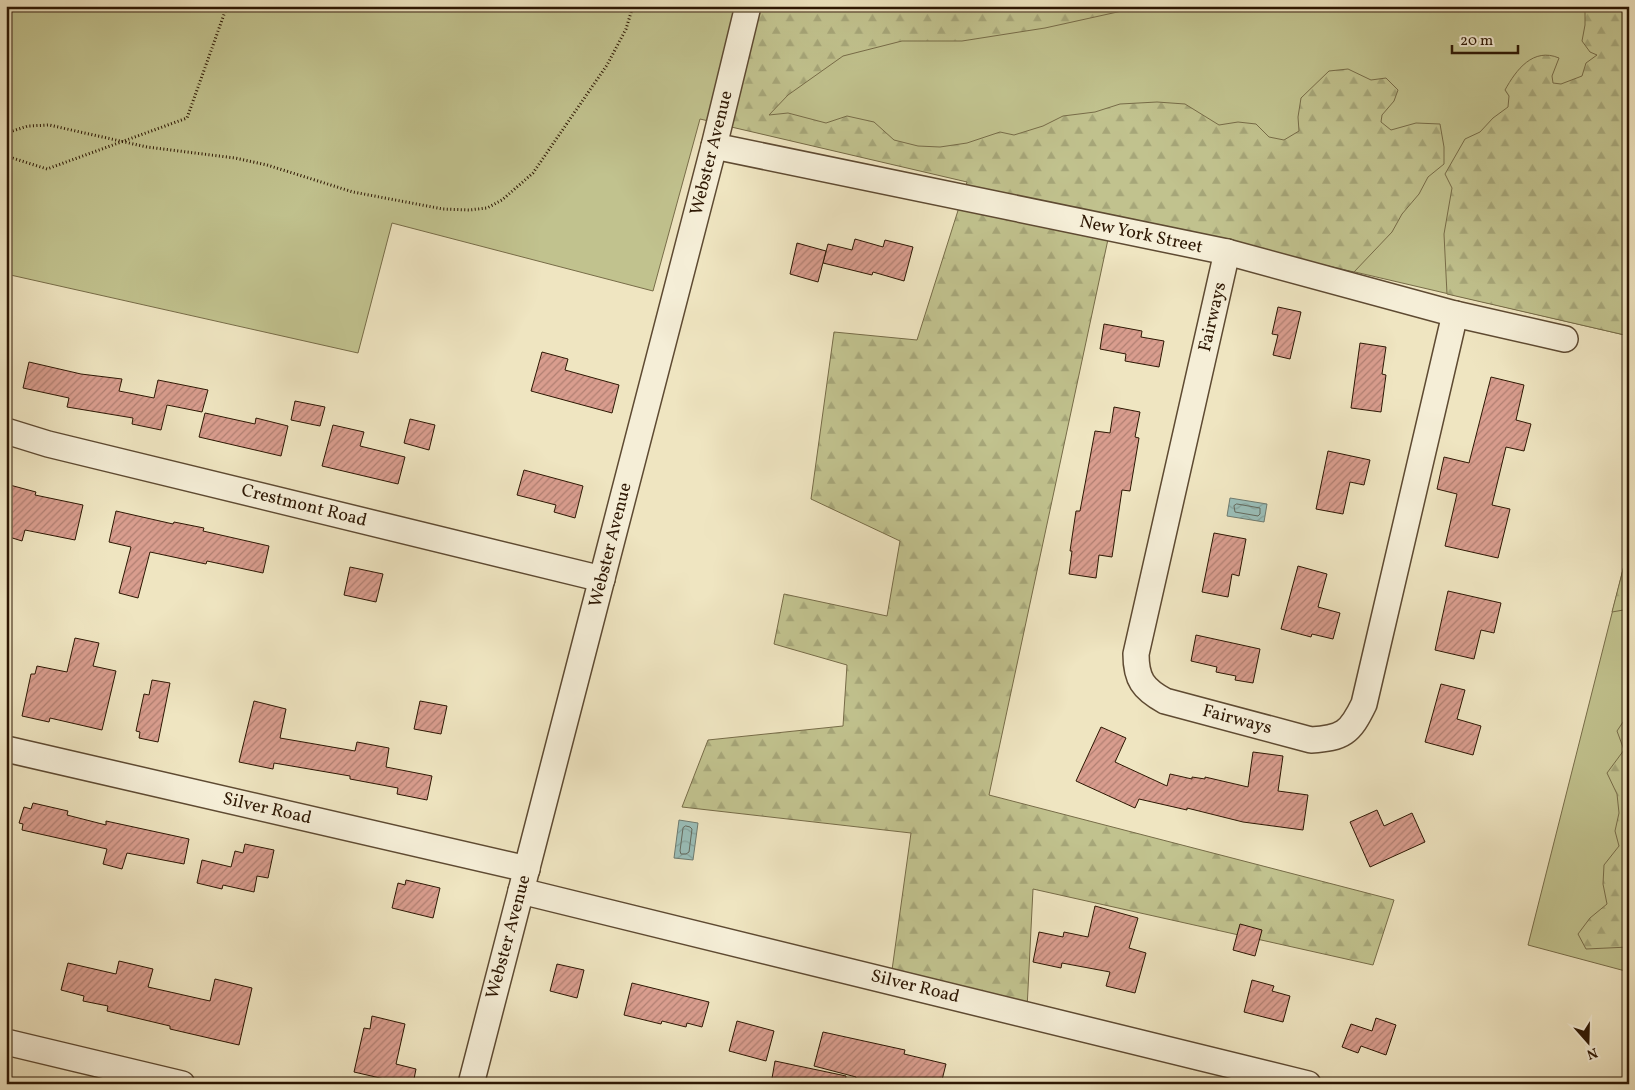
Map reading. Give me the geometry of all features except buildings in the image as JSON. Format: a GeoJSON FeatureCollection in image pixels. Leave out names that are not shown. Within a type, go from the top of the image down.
{"type":"FeatureCollection","features":[{"type":"Feature","properties":{"kind":"street","name":"Webster Avenue"},"geometry":{"type":"LineString","coordinates":[[471,1084],[714,146],[748,6]]}},
{"type":"Feature","properties":{"kind":"street","name":"New York Street"},"geometry":{"type":"LineString","coordinates":[[714,146],[1227,252],[1455,314],[1565,339]]}},
{"type":"Feature","properties":{"kind":"street","name":"Fairways"},"geometry":{"type":"LineString","coordinates":[[1227,252],[1136,654],[1136,667],[1142,682],[1152,694],[1165,701],[1311,740],[1330,739],[1344,733],[1356,721],[1364,704],[1455,314]]}},
{"type":"Feature","properties":{"kind":"street","name":"Crestmont Road"},"geometry":{"type":"LineString","coordinates":[[6,430],[58,446],[602,579]]}},
{"type":"Feature","properties":{"kind":"street","name":"Silver Road"},"geometry":{"type":"LineString","coordinates":[[6,749],[524,880],[1308,1084]]}},
{"type":"Feature","properties":{"kind":"street"},"geometry":{"type":"LineString","coordinates":[[6,1042],[182,1084]]}},
{"type":"Feature","properties":{"kind":"path"},"geometry":{"type":"LineString","coordinates":[[6,156],[47,169],[187,118],[227,6]]}},
{"type":"Feature","properties":{"kind":"path"},"geometry":{"type":"LineString","coordinates":[[6,133],[28,126],[49,125],[147,147],[235,158],[267,165],[352,192],[444,209],[469,210],[487,208],[502,200],[533,173],[607,65],[626,30],[633,6]]}},
{"type":"Feature","properties":{"kind":"green space"},"geometry":{"type":"Polygon","coordinates":[[[6,6],[1629,6],[1629,336],[700,119],[653,291],[392,223],[358,353],[6,274],[6,6]]]}},
{"type":"Feature","properties":{"kind":"green space"},"geometry":{"type":"Polygon","coordinates":[[[760,6],[1138,6],[1045,28],[962,41],[902,41],[843,56],[788,95],[769,115],[788,113],[826,123],[847,116],[874,122],[894,140],[918,146],[940,147],[967,143],[1000,132],[1014,135],[1043,126],[1063,116],[1095,112],[1120,104],[1157,102],[1185,104],[1219,125],[1238,122],[1256,124],[1269,137],[1284,140],[1299,131],[1298,117],[1301,98],[1329,71],[1348,69],[1371,80],[1386,78],[1398,90],[1394,101],[1382,115],[1381,122],[1391,130],[1416,123],[1440,124],[1444,147],[1444,164],[1428,177],[1419,194],[1402,214],[1392,232],[1354,272],[1113,216],[989,795],[1394,900],[1373,965],[1033,889],[1027,1009],[892,970],[911,833],[682,807],[708,740],[843,726],[847,665],[774,644],[784,594],[887,616],[900,541],[811,499],[834,332],[917,340],[967,182],[727,126],[760,6]]]}},
{"type":"Feature","properties":{"kind":"green space"},"geometry":{"type":"Polygon","coordinates":[[[1591,6],[1629,6],[1627,116],[1629,118],[1629,336],[1447,294],[1444,234],[1452,188],[1445,174],[1465,139],[1480,132],[1493,118],[1508,107],[1509,96],[1505,90],[1514,75],[1526,62],[1541,56],[1550,55],[1559,58],[1552,76],[1553,83],[1561,84],[1582,76],[1586,63],[1597,55],[1590,52],[1582,41],[1585,12],[1591,6]]]}},
{"type":"Feature","properties":{"kind":"green space"},"geometry":{"type":"Polygon","coordinates":[[[1629,546],[1629,972],[1528,945],[1629,546]]]}},
{"type":"Feature","properties":{"kind":"green space"},"geometry":{"type":"Polygon","coordinates":[[[1629,546],[1629,609],[1612,612],[1629,546]]]}},
{"type":"Feature","properties":{"kind":"green space"},"geometry":{"type":"Polygon","coordinates":[[[1629,713],[1629,947],[1586,949],[1578,934],[1590,918],[1607,904],[1603,884],[1604,865],[1619,846],[1615,831],[1619,813],[1617,794],[1607,773],[1624,750],[1617,731],[1629,713]]]}},
{"type":"Feature","properties":{"kind":"water"},"geometry":{"type":"Polygon","coordinates":[[[1230,498],[1267,504],[1264,522],[1227,516],[1230,498]]]}},
{"type":"Feature","properties":{"kind":"water"},"geometry":{"type":"Polygon","coordinates":[[[679,820],[698,823],[693,860],[674,858],[679,820]]]}}]}
